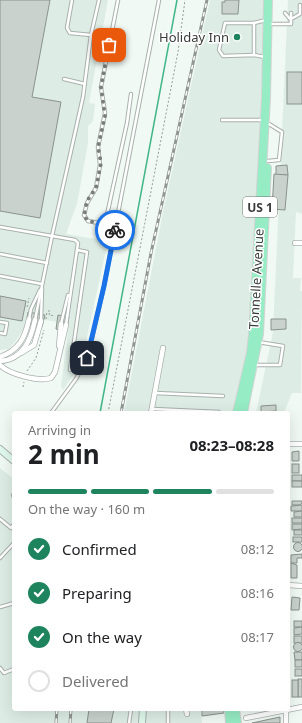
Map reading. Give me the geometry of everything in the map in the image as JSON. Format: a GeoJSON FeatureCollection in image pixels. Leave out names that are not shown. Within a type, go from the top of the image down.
{"type":"FeatureCollection","features":[{"type":"Feature","properties":{"kind":"highway","name":"Tonnelle Avenue"},"geometry":{"type":"LineString","coordinates":[[237,411],[251,353],[253,335],[267,122],[270,22],[268,0]]}},
{"type":"Feature","properties":{"kind":"highway","name":"Tonnelle Avenue"},"geometry":{"type":"LineString","coordinates":[[243,411],[258,342],[265,242],[268,160],[267,58],[273,0]]}},
{"type":"Feature","properties":{"kind":"highway"},"geometry":{"type":"LineString","coordinates":[[229,711],[230,723]]}},
{"type":"Feature","properties":{"kind":"main road"},"geometry":{"type":"LineString","coordinates":[[0,449],[12,458]]}},
{"type":"Feature","properties":{"kind":"main road"},"geometry":{"type":"LineString","coordinates":[[142,723],[143,711]]}},
{"type":"Feature","properties":{"kind":"street"},"geometry":{"type":"LineString","coordinates":[[295,243],[302,243]]}},
{"type":"Feature","properties":{"kind":"street"},"geometry":{"type":"LineString","coordinates":[[0,357],[14,350],[22,342],[26,333],[29,319]]}},
{"type":"Feature","properties":{"kind":"street"},"geometry":{"type":"LineString","coordinates":[[0,360],[10,359],[34,345],[44,319]]}},
{"type":"Feature","properties":{"kind":"street"},"geometry":{"type":"LineString","coordinates":[[20,354],[29,340],[35,320]]}},
{"type":"Feature","properties":{"kind":"street"},"geometry":{"type":"LineString","coordinates":[[0,365],[10,373],[33,378],[49,379],[55,374],[64,325]]}},
{"type":"Feature","properties":{"kind":"street"},"geometry":{"type":"LineString","coordinates":[[151,411],[163,348]]}},
{"type":"Feature","properties":{"kind":"street"},"geometry":{"type":"LineString","coordinates":[[290,444],[302,444]]}},
{"type":"Feature","properties":{"kind":"street"},"geometry":{"type":"LineString","coordinates":[[290,585],[302,586]]}},
{"type":"Feature","properties":{"kind":"street"},"geometry":{"type":"LineString","coordinates":[[290,709],[302,707]]}},
{"type":"Feature","properties":{"kind":"street"},"geometry":{"type":"LineString","coordinates":[[246,718],[281,711]]}},
{"type":"Feature","properties":{"kind":"street"},"geometry":{"type":"LineString","coordinates":[[286,711],[286,723]]}},
{"type":"Feature","properties":{"kind":"lane"},"geometry":{"type":"LineString","coordinates":[[72,0],[67,28],[70,33],[92,35]]}},
{"type":"Feature","properties":{"kind":"lane"},"geometry":{"type":"LineString","coordinates":[[35,320],[85,84],[99,0]]}},
{"type":"Feature","properties":{"kind":"lane"},"geometry":{"type":"LineString","coordinates":[[115,226],[88,221],[84,216],[87,201],[96,188],[100,164],[98,147],[105,116],[101,87],[118,0]]}},
{"type":"Feature","properties":{"kind":"lane"},"geometry":{"type":"LineString","coordinates":[[53,411],[70,389],[87,358],[104,286],[159,0]]}},
{"type":"Feature","properties":{"kind":"lane"},"geometry":{"type":"LineString","coordinates":[[291,19],[300,14],[300,5]]}},
{"type":"Feature","properties":{"kind":"lane"},"geometry":{"type":"LineString","coordinates":[[285,13],[291,19]]}},
{"type":"Feature","properties":{"kind":"lane"},"geometry":{"type":"LineString","coordinates":[[267,58],[254,55],[223,56],[219,50],[225,23],[270,22],[290,24],[291,13]]}},
{"type":"Feature","properties":{"kind":"lane"},"geometry":{"type":"LineString","coordinates":[[291,19],[302,14]]}},
{"type":"Feature","properties":{"kind":"lane"},"geometry":{"type":"LineString","coordinates":[[254,23],[254,55]]}},
{"type":"Feature","properties":{"kind":"lane"},"geometry":{"type":"LineString","coordinates":[[64,80],[85,84]]}},
{"type":"Feature","properties":{"kind":"lane"},"geometry":{"type":"LineString","coordinates":[[106,224],[127,123],[131,94]]}},
{"type":"Feature","properties":{"kind":"lane"},"geometry":{"type":"LineString","coordinates":[[222,120],[267,122],[282,132],[279,160],[268,160]]}},
{"type":"Feature","properties":{"kind":"lane"},"geometry":{"type":"LineString","coordinates":[[0,228],[52,236],[78,242],[64,325]]}},
{"type":"Feature","properties":{"kind":"lane"},"geometry":{"type":"LineString","coordinates":[[70,370],[87,252],[77,250]]}},
{"type":"Feature","properties":{"kind":"lane"},"geometry":{"type":"LineString","coordinates":[[0,254],[46,264]]}},
{"type":"Feature","properties":{"kind":"lane"},"geometry":{"type":"LineString","coordinates":[[0,276],[42,284]]}},
{"type":"Feature","properties":{"kind":"lane"},"geometry":{"type":"LineString","coordinates":[[29,319],[31,309],[42,284]]}},
{"type":"Feature","properties":{"kind":"lane"},"geometry":{"type":"LineString","coordinates":[[42,284],[44,319]]}},
{"type":"Feature","properties":{"kind":"lane"},"geometry":{"type":"LineString","coordinates":[[64,325],[70,288]]}},
{"type":"Feature","properties":{"kind":"lane"},"geometry":{"type":"LineString","coordinates":[[0,322],[7,323],[5,334],[0,333]]}},
{"type":"Feature","properties":{"kind":"lane"},"geometry":{"type":"LineString","coordinates":[[254,365],[280,365],[283,346],[258,342]]}},
{"type":"Feature","properties":{"kind":"lane"},"geometry":{"type":"LineString","coordinates":[[155,393],[223,396]]}},
{"type":"Feature","properties":{"kind":"lane"},"geometry":{"type":"LineString","coordinates":[[0,519],[11,528],[12,527]]}},
{"type":"Feature","properties":{"kind":"lane"},"geometry":{"type":"LineString","coordinates":[[0,558],[12,545]]}},
{"type":"Feature","properties":{"kind":"lane"},"geometry":{"type":"LineString","coordinates":[[0,607],[12,605]]}},
{"type":"Feature","properties":{"kind":"lane"},"geometry":{"type":"LineString","coordinates":[[0,668],[4,673],[12,670]]}},
{"type":"Feature","properties":{"kind":"lane"},"geometry":{"type":"LineString","coordinates":[[129,723],[131,711]]}},
{"type":"Feature","properties":{"kind":"lane"},"geometry":{"type":"LineString","coordinates":[[168,711],[168,723]]}},
{"type":"Feature","properties":{"kind":"path"},"geometry":{"type":"LineString","coordinates":[[108,411],[178,52],[185,0]]}},
{"type":"Feature","properties":{"kind":"path"},"geometry":{"type":"LineString","coordinates":[[44,319],[47,311],[50,311],[50,315],[55,316]]}},
{"type":"Feature","properties":{"kind":"path"},"geometry":{"type":"LineString","coordinates":[[23,387],[25,380]]}},
{"type":"Feature","properties":{"kind":"shaded area"},"geometry":{"type":"Polygon","coordinates":[[[0,0],[108,0],[89,103],[95,104],[93,121],[88,126],[88,143],[77,204],[66,234],[108,241],[84,351],[75,372],[63,390],[61,386],[69,324],[28,317],[24,329],[15,342],[8,349],[0,350],[0,0]]]}},
{"type":"Feature","properties":{"kind":"shaded area"},"geometry":{"type":"Polygon","coordinates":[[[210,0],[266,0],[250,333],[233,411],[124,411],[163,212],[210,0]]]}},
{"type":"Feature","properties":{"kind":"shaded area"},"geometry":{"type":"Polygon","coordinates":[[[288,0],[302,0],[302,214],[296,212],[293,278],[301,278],[300,291],[302,291],[301,393],[292,393],[285,411],[256,411],[273,332],[288,0]]]}},
{"type":"Feature","properties":{"kind":"shaded area"},"geometry":{"type":"Polygon","coordinates":[[[0,468],[12,477],[12,711],[201,711],[202,723],[0,723],[0,468]]]}},
{"type":"Feature","properties":{"kind":"building"},"geometry":{"type":"Polygon","coordinates":[[[0,0],[50,0],[32,97],[61,102],[40,218],[0,211],[0,0]]]}},
{"type":"Feature","properties":{"kind":"building"},"geometry":{"type":"Polygon","coordinates":[[[225,0],[239,0],[238,14],[222,14],[222,2],[225,2],[225,0]]]}},
{"type":"Feature","properties":{"kind":"building"},"geometry":{"type":"Polygon","coordinates":[[[287,72],[302,72],[302,104],[287,104],[287,72]]]}},
{"type":"Feature","properties":{"kind":"building"},"geometry":{"type":"Polygon","coordinates":[[[287,165],[288,175],[276,175],[276,166],[287,165]]]}},
{"type":"Feature","properties":{"kind":"building"},"geometry":{"type":"Polygon","coordinates":[[[274,174],[288,175],[285,210],[272,209],[274,174]]]}},
{"type":"Feature","properties":{"kind":"building"},"geometry":{"type":"Polygon","coordinates":[[[0,296],[26,301],[22,321],[0,317],[0,296]]]}},
{"type":"Feature","properties":{"kind":"building"},"geometry":{"type":"Polygon","coordinates":[[[28,312],[45,315],[42,327],[26,324],[28,312]]]}},
{"type":"Feature","properties":{"kind":"building"},"geometry":{"type":"Polygon","coordinates":[[[58,315],[69,317],[66,331],[56,329],[58,315]]]}},
{"type":"Feature","properties":{"kind":"building"},"geometry":{"type":"Polygon","coordinates":[[[271,319],[286,319],[286,329],[271,330],[271,319]]]}},
{"type":"Feature","properties":{"kind":"building"},"geometry":{"type":"Polygon","coordinates":[[[276,405],[276,411],[261,411],[261,406],[276,405]]]}},
{"type":"Feature","properties":{"kind":"building"},"geometry":{"type":"Polygon","coordinates":[[[299,451],[299,461],[292,461],[292,452],[299,451]]]}},
{"type":"Feature","properties":{"kind":"building"},"geometry":{"type":"Polygon","coordinates":[[[292,464],[299,464],[299,473],[292,473],[292,464]]]}},
{"type":"Feature","properties":{"kind":"building"},"geometry":{"type":"Polygon","coordinates":[[[292,475],[302,475],[302,481],[292,481],[292,475]]]}},
{"type":"Feature","properties":{"kind":"building"},"geometry":{"type":"Polygon","coordinates":[[[292,481],[302,481],[302,487],[292,487],[292,481]]]}},
{"type":"Feature","properties":{"kind":"building"},"geometry":{"type":"Polygon","coordinates":[[[292,501],[302,501],[302,503],[300,505],[292,505],[292,501]]]}},
{"type":"Feature","properties":{"kind":"building"},"geometry":{"type":"Polygon","coordinates":[[[302,505],[302,511],[291,511],[291,506],[302,505]]]}},
{"type":"Feature","properties":{"kind":"building"},"geometry":{"type":"Polygon","coordinates":[[[302,511],[302,517],[294,517],[294,512],[302,511]]]}},
{"type":"Feature","properties":{"kind":"building"},"geometry":{"type":"Polygon","coordinates":[[[292,518],[302,518],[302,523],[292,523],[292,518]]]}},
{"type":"Feature","properties":{"kind":"building"},"geometry":{"type":"Polygon","coordinates":[[[292,524],[302,524],[302,529],[292,530],[292,524]]]}},
{"type":"Feature","properties":{"kind":"building"},"geometry":{"type":"Polygon","coordinates":[[[294,530],[302,530],[302,535],[294,535],[294,530]]]}},
{"type":"Feature","properties":{"kind":"building"},"geometry":{"type":"Polygon","coordinates":[[[293,537],[302,537],[302,542],[293,542],[293,537]]]}},
{"type":"Feature","properties":{"kind":"building"},"geometry":{"type":"Polygon","coordinates":[[[298,542],[303,547],[298,552],[293,547],[298,542]]]}},
{"type":"Feature","properties":{"kind":"building"},"geometry":{"type":"Polygon","coordinates":[[[302,554],[302,558],[297,558],[297,563],[291,563],[291,555],[302,554]]]}},
{"type":"Feature","properties":{"kind":"building"},"geometry":{"type":"Polygon","coordinates":[[[291,563],[297,565],[297,578],[291,578],[291,563]]]}},
{"type":"Feature","properties":{"kind":"building"},"geometry":{"type":"Polygon","coordinates":[[[292,597],[300,598],[299,610],[291,610],[292,597]]]}},
{"type":"Feature","properties":{"kind":"building"},"geometry":{"type":"Polygon","coordinates":[[[294,621],[302,621],[302,627],[294,627],[294,621]]]}},
{"type":"Feature","properties":{"kind":"building"},"geometry":{"type":"Polygon","coordinates":[[[302,627],[302,634],[294,635],[294,628],[302,627]]]}},
{"type":"Feature","properties":{"kind":"building"},"geometry":{"type":"Polygon","coordinates":[[[294,636],[302,636],[302,643],[294,643],[294,636]]]}},
{"type":"Feature","properties":{"kind":"building"},"geometry":{"type":"Polygon","coordinates":[[[298,642],[303,647],[298,652],[293,647],[298,642]]]}},
{"type":"Feature","properties":{"kind":"building"},"geometry":{"type":"Polygon","coordinates":[[[294,652],[302,652],[302,660],[295,660],[294,652]]]}},
{"type":"Feature","properties":{"kind":"building"},"geometry":{"type":"Polygon","coordinates":[[[295,660],[302,660],[302,667],[295,667],[295,660]]]}},
{"type":"Feature","properties":{"kind":"building"},"geometry":{"type":"Polygon","coordinates":[[[295,669],[302,669],[302,676],[295,676],[295,669]]]}},
{"type":"Feature","properties":{"kind":"building"},"geometry":{"type":"Polygon","coordinates":[[[298,679],[302,679],[302,697],[298,697],[298,679]]]}},
{"type":"Feature","properties":{"kind":"building"},"geometry":{"type":"Polygon","coordinates":[[[292,680],[298,680],[298,697],[292,697],[292,680]]]}},
{"type":"Feature","properties":{"kind":"building"},"geometry":{"type":"Polygon","coordinates":[[[89,711],[114,711],[111,723],[87,723],[89,711]]]}},
{"type":"Feature","properties":{"kind":"building"},"geometry":{"type":"Polygon","coordinates":[[[202,711],[224,711],[224,713],[202,716],[202,711]]]}},
{"type":"Feature","properties":{"kind":"building"},"geometry":{"type":"Polygon","coordinates":[[[280,717],[280,723],[252,723],[280,717]]]}},
{"type":"Feature","properties":{"kind":"waterway"},"geometry":{"type":"LineString","coordinates":[[100,411],[177,0]]}},
{"type":"Feature","properties":{"kind":"railway"},"geometry":{"type":"LineString","coordinates":[[121,411],[151,253],[207,0]]}},
{"type":"Feature","properties":{"kind":"railway"},"geometry":{"type":"LineString","coordinates":[[56,723],[57,711]]}},
{"type":"Feature","properties":{"kind":"railway"},"geometry":{"type":"LineString","coordinates":[[70,723],[71,711]]}},
{"type":"Feature","properties":{"kind":"way so far"},"geometry":{"type":"LineString","coordinates":[[109,45],[101,87],[105,110],[98,147],[101,163],[96,188],[87,201],[84,216],[88,221],[115,226],[115,230]]}},
{"type":"Feature","properties":{"kind":"place","name":"Holiday Inn"},"geometry":{"type":"Point","coordinates":[237,37]}},
{"type":"Feature","properties":{"kind":"route"},"geometry":{"type":"LineString","coordinates":[[87,358],[104,286],[115,230]]}}]}
